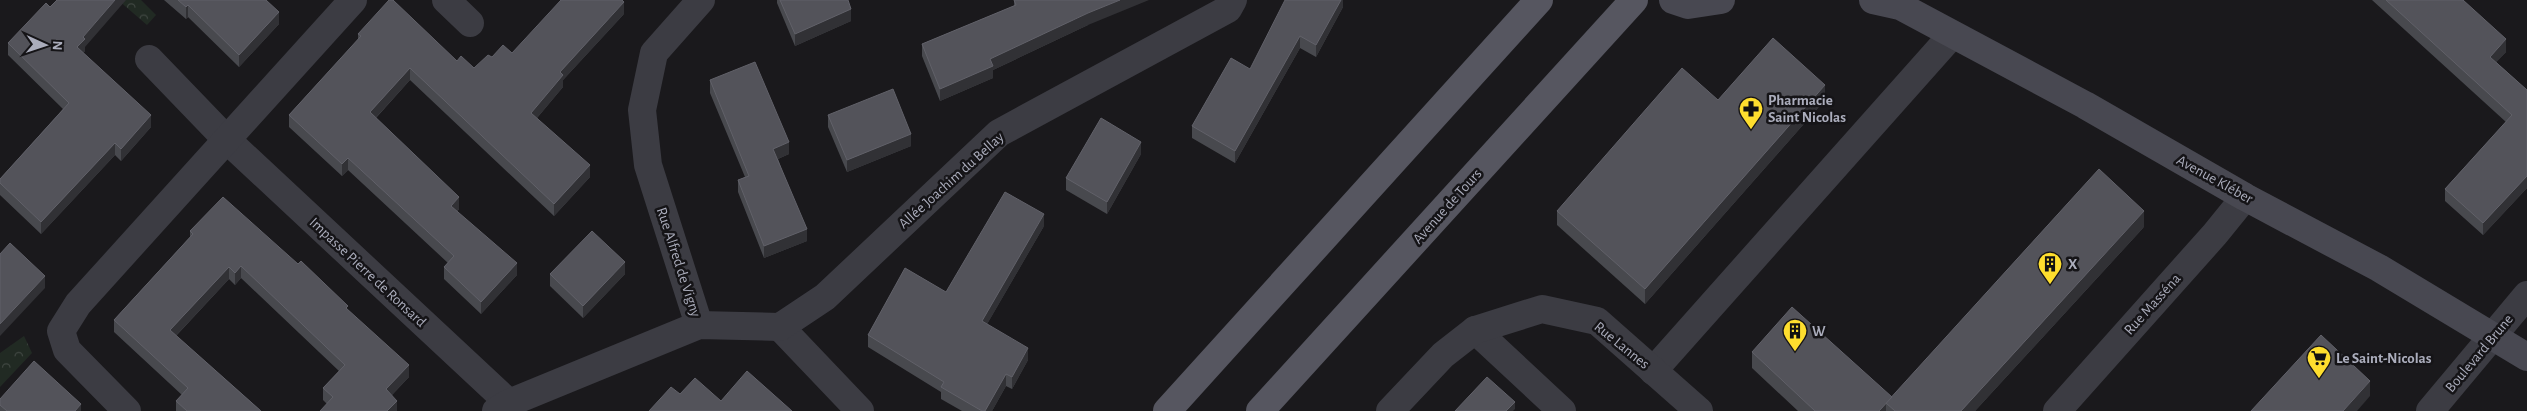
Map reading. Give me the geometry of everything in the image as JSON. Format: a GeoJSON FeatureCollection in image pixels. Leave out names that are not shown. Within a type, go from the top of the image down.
{"type":"FeatureCollection","features":[{"type":"Feature","properties":{"kind":"main road"},"geometry":{"type":"LineString","coordinates":[[1168,411],[1539,0]]}},
{"type":"Feature","properties":{"kind":"main road","name":"Avenue de Tours"},"geometry":{"type":"LineString","coordinates":[[1260,411],[1634,0]]}},
{"type":"Feature","properties":{"kind":"street"},"geometry":{"type":"LineString","coordinates":[[127,411],[67,350],[61,331],[78,304],[353,0]]}},
{"type":"Feature","properties":{"kind":"street"},"geometry":{"type":"LineString","coordinates":[[446,0],[470,23]]}},
{"type":"Feature","properties":{"kind":"street","name":"Rue Alfred de Vigny"},"geometry":{"type":"LineString","coordinates":[[502,407],[700,325],[648,165],[642,110],[654,53],[701,0]]}},
{"type":"Feature","properties":{"kind":"street","name":"Allée Joachim du Bellay"},"geometry":{"type":"LineString","coordinates":[[780,326],[825,297],[999,133],[1228,9],[1232,0]]}},
{"type":"Feature","properties":{"kind":"street"},"geometry":{"type":"LineString","coordinates":[[1673,0],[1688,5],[1721,0]]}},
{"type":"Feature","properties":{"kind":"street","name":"Avenue Kléber"},"geometry":{"type":"LineString","coordinates":[[1873,0],[1898,3],[1952,35],[2085,105],[2245,196],[2380,268],[2527,357]]}},
{"type":"Feature","properties":{"kind":"street"},"geometry":{"type":"LineString","coordinates":[[1653,371],[1952,35]]}},
{"type":"Feature","properties":{"kind":"street","name":"Impasse Pierre de Ronsard"},"geometry":{"type":"LineString","coordinates":[[149,59],[227,140],[502,407]]}},
{"type":"Feature","properties":{"kind":"street","name":"Rue Masséna"},"geometry":{"type":"LineString","coordinates":[[2057,411],[2215,234],[2245,196]]}},
{"type":"Feature","properties":{"kind":"street","name":"Boulevard Brune"},"geometry":{"type":"LineString","coordinates":[[2430,411],[2527,294]]}},
{"type":"Feature","properties":{"kind":"street","name":"Rue Lannes"},"geometry":{"type":"LineString","coordinates":[[1390,411],[1443,355],[1475,330],[1542,309],[1597,321],[1699,411]]}},
{"type":"Feature","properties":{"kind":"street"},"geometry":{"type":"LineString","coordinates":[[700,325],[780,326],[860,411]]}},
{"type":"Feature","properties":{"kind":"street"},"geometry":{"type":"LineString","coordinates":[[1475,330],[1562,411]]}},
{"type":"Feature","properties":{"kind":"green space"},"geometry":{"type":"Polygon","coordinates":[[[118,0],[141,0],[156,15],[147,25],[118,0]]]}},
{"type":"Feature","properties":{"kind":"green space"},"geometry":{"type":"Polygon","coordinates":[[[24,336],[32,353],[0,387],[0,353],[24,336]]]}},
{"type":"Feature","properties":{"kind":"building"},"geometry":{"type":"Polygon","coordinates":[[[57,0],[115,0],[83,37],[85,39],[77,47],[151,115],[121,149],[115,143],[41,222],[0,183],[0,179],[69,103],[8,43],[46,3],[50,7],[57,0]]]}},
{"type":"Feature","properties":{"kind":"building"},"geometry":{"type":"Polygon","coordinates":[[[178,0],[266,0],[279,12],[239,55],[188,5],[186,7],[178,0]]]}},
{"type":"Feature","properties":{"kind":"building"},"geometry":{"type":"Polygon","coordinates":[[[389,0],[393,0],[457,61],[461,56],[474,68],[488,55],[492,57],[503,45],[512,53],[561,0],[622,0],[624,2],[560,72],[563,75],[531,113],[590,165],[554,204],[410,68],[370,112],[459,197],[451,206],[517,263],[481,302],[444,267],[454,256],[348,158],[342,164],[289,115],[361,36],[358,34],[389,0]]]}},
{"type":"Feature","properties":{"kind":"building"},"geometry":{"type":"Polygon","coordinates":[[[780,0],[848,0],[851,9],[795,34],[780,0]]]}},
{"type":"Feature","properties":{"kind":"building"},"geometry":{"type":"Polygon","coordinates":[[[1014,0],[1120,0],[990,59],[993,66],[940,89],[922,44],[1016,5],[1014,0]]]}},
{"type":"Feature","properties":{"kind":"building"},"geometry":{"type":"Polygon","coordinates":[[[1285,0],[1341,0],[1316,45],[1300,36],[1235,151],[1192,126],[1231,58],[1250,69],[1285,0]]]}},
{"type":"Feature","properties":{"kind":"building"},"geometry":{"type":"Polygon","coordinates":[[[2386,0],[2463,0],[2506,39],[2490,57],[2527,90],[2527,176],[2483,223],[2445,189],[2512,115],[2386,0]]]}},
{"type":"Feature","properties":{"kind":"building"},"geometry":{"type":"Polygon","coordinates":[[[1773,38],[1825,85],[1645,289],[1557,211],[1682,68],[1718,100],[1773,38]]]}},
{"type":"Feature","properties":{"kind":"building"},"geometry":{"type":"Polygon","coordinates":[[[755,62],[789,142],[773,149],[807,229],[764,246],[738,180],[749,176],[710,80],[755,62]]]}},
{"type":"Feature","properties":{"kind":"building"},"geometry":{"type":"Polygon","coordinates":[[[893,89],[911,134],[847,160],[828,115],[893,89]]]}},
{"type":"Feature","properties":{"kind":"building"},"geometry":{"type":"Polygon","coordinates":[[[1101,118],[1141,142],[1107,202],[1066,178],[1101,118]]]}},
{"type":"Feature","properties":{"kind":"building","name":"X"},"geometry":{"type":"Polygon","coordinates":[[[2099,169],[2144,211],[1961,411],[1895,411],[1886,403],[2099,169]]]}},
{"type":"Feature","properties":{"kind":"building"},"geometry":{"type":"Polygon","coordinates":[[[1005,192],[1044,214],[982,321],[1028,348],[1012,377],[1006,374],[985,411],[982,411],[941,387],[944,382],[868,335],[905,268],[946,292],[1005,192]]]}},
{"type":"Feature","properties":{"kind":"building"},"geometry":{"type":"Polygon","coordinates":[[[223,197],[298,264],[301,261],[348,306],[346,308],[409,365],[386,389],[397,401],[387,411],[320,411],[333,397],[323,388],[345,365],[241,266],[235,273],[229,267],[170,330],[261,411],[187,411],[176,401],[188,388],[114,320],[193,234],[190,231],[223,197]]]}},
{"type":"Feature","properties":{"kind":"building"},"geometry":{"type":"Polygon","coordinates":[[[592,231],[625,262],[583,306],[550,274],[592,231]]]}},
{"type":"Feature","properties":{"kind":"building"},"geometry":{"type":"Polygon","coordinates":[[[10,243],[45,276],[0,324],[0,254],[10,243]]]}},
{"type":"Feature","properties":{"kind":"building","name":"W"},"geometry":{"type":"Polygon","coordinates":[[[1792,307],[1892,397],[1879,411],[1815,411],[1752,352],[1792,307]]]}},
{"type":"Feature","properties":{"kind":"building"},"geometry":{"type":"Polygon","coordinates":[[[2321,335],[2370,381],[2343,411],[2251,411],[2321,335]]]}},
{"type":"Feature","properties":{"kind":"building"},"geometry":{"type":"Polygon","coordinates":[[[34,361],[81,404],[75,411],[7,411],[0,405],[0,399],[34,361]]]}},
{"type":"Feature","properties":{"kind":"building"},"geometry":{"type":"Polygon","coordinates":[[[747,371],[792,411],[649,411],[671,387],[680,394],[695,378],[721,401],[747,371]]]}},
{"type":"Feature","properties":{"kind":"building"},"geometry":{"type":"Polygon","coordinates":[[[1487,377],[1515,402],[1506,411],[1455,411],[1487,377]]]}},
{"type":"Feature","properties":{"kind":"place","name":"Pharmacie Saint Nicolas"},"geometry":{"type":"Point","coordinates":[1751,130]}},
{"type":"Feature","properties":{"kind":"place","name":"X"},"geometry":{"type":"Point","coordinates":[2050,285]}},
{"type":"Feature","properties":{"kind":"place","name":"W"},"geometry":{"type":"Point","coordinates":[1795,352]}},
{"type":"Feature","properties":{"kind":"place","name":"Le Saint-Nicolas"},"geometry":{"type":"Point","coordinates":[2319,379]}}]}
